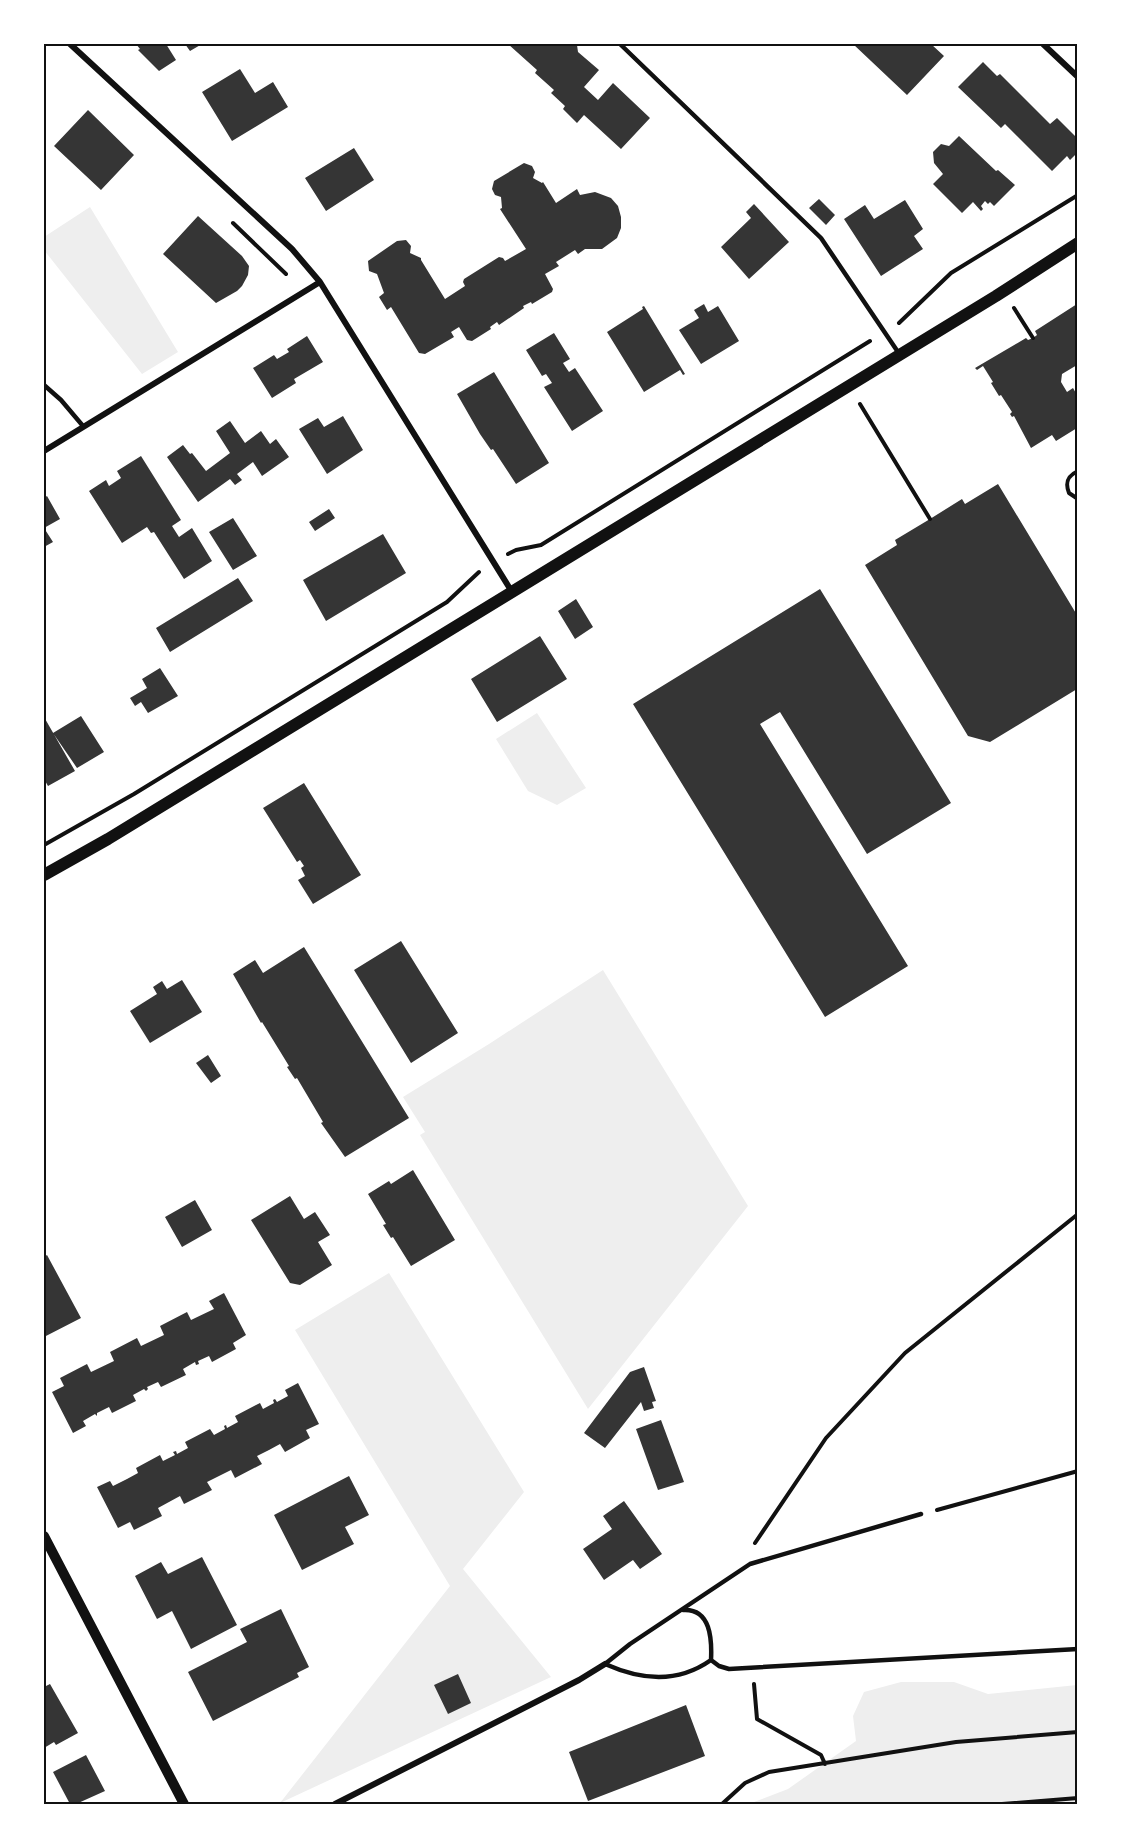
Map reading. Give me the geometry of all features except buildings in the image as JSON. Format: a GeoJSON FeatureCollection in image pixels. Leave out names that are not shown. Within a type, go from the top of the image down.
{"type":"FeatureCollection","features":[{"type":"Feature","properties":{"kind":"main road"},"geometry":{"type":"LineString","coordinates":[[44,875],[108,839],[513,593],[900,355],[1077,243]]}},
{"type":"Feature","properties":{"kind":"street"},"geometry":{"type":"LineString","coordinates":[[70,44],[292,249],[320,282],[513,593]]}},
{"type":"Feature","properties":{"kind":"street"},"geometry":{"type":"LineString","coordinates":[[1043,44],[1077,77]]}},
{"type":"Feature","properties":{"kind":"street"},"geometry":{"type":"LineString","coordinates":[[44,451],[320,282]]}},
{"type":"Feature","properties":{"kind":"street"},"geometry":{"type":"LineString","coordinates":[[44,1536],[184,1804]]}},
{"type":"Feature","properties":{"kind":"street"},"geometry":{"type":"LineString","coordinates":[[335,1804],[579,1680],[605,1664]]}},
{"type":"Feature","properties":{"kind":"lane"},"geometry":{"type":"LineString","coordinates":[[620,44],[821,238],[900,355]]}},
{"type":"Feature","properties":{"kind":"lane"},"geometry":{"type":"LineString","coordinates":[[44,384],[83,426]]}},
{"type":"Feature","properties":{"kind":"lane"},"geometry":{"type":"LineString","coordinates":[[605,1664],[630,1644],[750,1564],[921,1514]]}},
{"type":"Feature","properties":{"kind":"lane"},"geometry":{"type":"LineString","coordinates":[[680,1611],[689,1610],[708,1624],[712,1640],[711,1660]]}},
{"type":"Feature","properties":{"kind":"lane"},"geometry":{"type":"LineString","coordinates":[[711,1660],[729,1669],[1077,1649]]}},
{"type":"Feature","properties":{"kind":"lane"},"geometry":{"type":"LineString","coordinates":[[605,1664],[640,1676],[658,1677],[697,1670],[711,1660]]}},
{"type":"Feature","properties":{"kind":"path"},"geometry":{"type":"LineString","coordinates":[[508,554],[541,545],[885,332],[900,322],[951,273],[1077,195]]}},
{"type":"Feature","properties":{"kind":"path"},"geometry":{"type":"LineString","coordinates":[[1014,307],[1033,338]]}},
{"type":"Feature","properties":{"kind":"path"},"geometry":{"type":"LineString","coordinates":[[859,402],[930,519]]}},
{"type":"Feature","properties":{"kind":"path"},"geometry":{"type":"LineString","coordinates":[[1077,471],[1067,480],[1066,487],[1069,494],[1077,499]]}},
{"type":"Feature","properties":{"kind":"path"},"geometry":{"type":"LineString","coordinates":[[44,845],[134,794],[447,602],[481,571]]}},
{"type":"Feature","properties":{"kind":"path"},"geometry":{"type":"LineString","coordinates":[[750,1564],[752,1548],[826,1438],[905,1353],[1077,1215]]}},
{"type":"Feature","properties":{"kind":"path"},"geometry":{"type":"LineString","coordinates":[[921,1514],[1077,1471]]}},
{"type":"Feature","properties":{"kind":"path"},"geometry":{"type":"LineString","coordinates":[[753,1668],[757,1719],[821,1755],[825,1764]]}},
{"type":"Feature","properties":{"kind":"path"},"geometry":{"type":"LineString","coordinates":[[722,1804],[745,1783],[769,1772],[957,1742],[1077,1732]]}},
{"type":"Feature","properties":{"kind":"path"},"geometry":{"type":"LineString","coordinates":[[1002,1804],[1077,1798]]}},
{"type":"Feature","properties":{"kind":"shaded area"},"geometry":{"type":"Polygon","coordinates":[[[90,207],[178,352],[142,374],[44,250],[44,237],[90,207]]]}},
{"type":"Feature","properties":{"kind":"shaded area"},"geometry":{"type":"Polygon","coordinates":[[[537,713],[586,788],[557,805],[528,791],[496,739],[537,713]]]}},
{"type":"Feature","properties":{"kind":"shaded area"},"geometry":{"type":"Polygon","coordinates":[[[603,970],[748,1206],[588,1409],[420,1135],[425,1132],[403,1097],[603,970]]]}},
{"type":"Feature","properties":{"kind":"shaded area"},"geometry":{"type":"Polygon","coordinates":[[[389,1273],[524,1492],[463,1569],[551,1677],[280,1803],[450,1586],[295,1330],[389,1273]]]}},
{"type":"Feature","properties":{"kind":"shaded area"},"geometry":{"type":"Polygon","coordinates":[[[901,1682],[954,1682],[988,1694],[1077,1685],[1077,1804],[753,1804],[788,1789],[856,1741],[853,1716],[864,1692],[901,1682]]]}}]}
